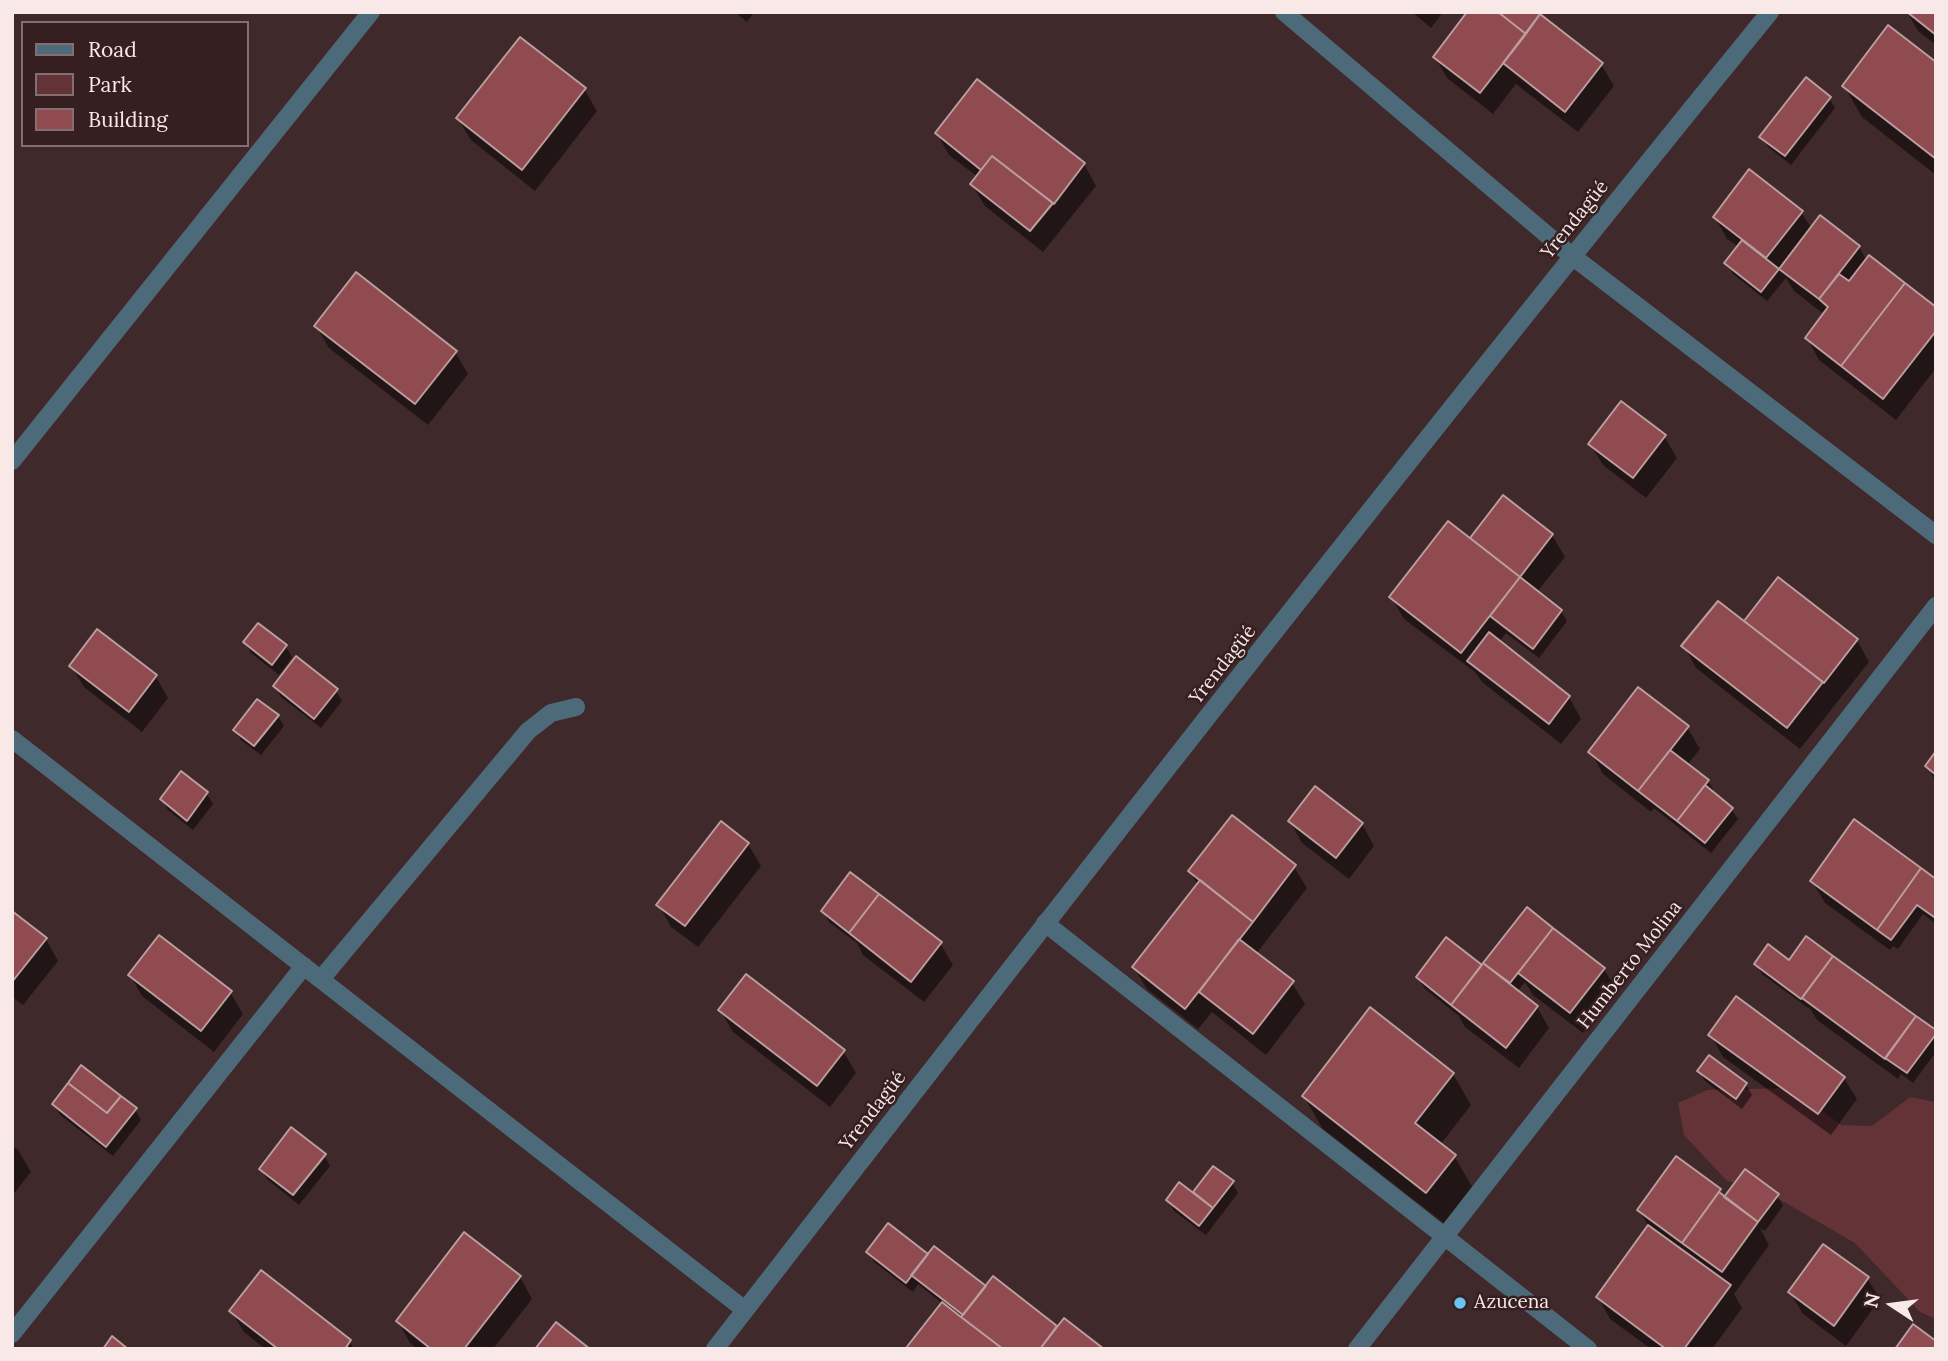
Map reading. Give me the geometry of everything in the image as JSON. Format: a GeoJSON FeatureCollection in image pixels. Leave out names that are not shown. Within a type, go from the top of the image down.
{"type":"FeatureCollection","features":[{"type":"Feature","properties":{"kind":"street"},"geometry":{"type":"LineString","coordinates":[[12,461],[371,12]]}},
{"type":"Feature","properties":{"kind":"street"},"geometry":{"type":"LineString","coordinates":[[1284,12],[1572,256],[1936,536]]}},
{"type":"Feature","properties":{"kind":"street","name":"Yrendagüé"},"geometry":{"type":"LineString","coordinates":[[715,1349],[1045,923],[1572,256],[1770,12]]}},
{"type":"Feature","properties":{"kind":"street","name":"Humberto Molina"},"geometry":{"type":"LineString","coordinates":[[1357,1349],[1936,606]]}},
{"type":"Feature","properties":{"kind":"street"},"geometry":{"type":"LineString","coordinates":[[321,979],[528,731],[551,713],[576,707]]}},
{"type":"Feature","properties":{"kind":"street"},"geometry":{"type":"LineString","coordinates":[[12,739],[745,1310]]}},
{"type":"Feature","properties":{"kind":"street"},"geometry":{"type":"LineString","coordinates":[[1045,923],[1588,1349]]}},
{"type":"Feature","properties":{"kind":"street"},"geometry":{"type":"LineString","coordinates":[[12,1334],[304,966]]}},
{"type":"Feature","properties":{"kind":"green space"},"geometry":{"type":"Polygon","coordinates":[[[1792,1088],[1841,1125],[1872,1126],[1910,1097],[1936,1102],[1936,1319],[1920,1312],[1855,1243],[1758,1187],[1727,1181],[1684,1135],[1678,1103],[1707,1090],[1792,1088]]]}},
{"type":"Feature","properties":{"kind":"building"},"geometry":{"type":"Polygon","coordinates":[[[1467,12],[1498,12],[1526,34],[1480,93],[1433,57],[1467,12]]]}},
{"type":"Feature","properties":{"kind":"building"},"geometry":{"type":"Polygon","coordinates":[[[1498,12],[1538,12],[1540,14],[1526,34],[1498,12]]]}},
{"type":"Feature","properties":{"kind":"building"},"geometry":{"type":"Polygon","coordinates":[[[1907,12],[1936,12],[1936,35],[1907,12]]]}},
{"type":"Feature","properties":{"kind":"building"},"geometry":{"type":"Polygon","coordinates":[[[1540,14],[1603,63],[1565,112],[1503,63],[1540,14]]]}},
{"type":"Feature","properties":{"kind":"building"},"geometry":{"type":"Polygon","coordinates":[[[1888,25],[1936,62],[1936,159],[1842,86],[1888,25]]]}},
{"type":"Feature","properties":{"kind":"building"},"geometry":{"type":"Polygon","coordinates":[[[520,37],[586,88],[522,170],[456,118],[520,37]]]}},
{"type":"Feature","properties":{"kind":"building"},"geometry":{"type":"Polygon","coordinates":[[[1806,77],[1831,97],[1785,156],[1759,137],[1806,77]]]}},
{"type":"Feature","properties":{"kind":"building"},"geometry":{"type":"Polygon","coordinates":[[[977,79],[1085,163],[1054,204],[992,156],[981,170],[935,133],[977,79]]]}},
{"type":"Feature","properties":{"kind":"building"},"geometry":{"type":"Polygon","coordinates":[[[992,156],[1053,203],[1030,231],[970,184],[992,156]]]}},
{"type":"Feature","properties":{"kind":"building"},"geometry":{"type":"Polygon","coordinates":[[[1749,169],[1803,211],[1766,258],[1713,217],[1749,169]]]}},
{"type":"Feature","properties":{"kind":"building"},"geometry":{"type":"Polygon","coordinates":[[[1820,215],[1860,246],[1819,299],[1779,269],[1820,215]]]}},
{"type":"Feature","properties":{"kind":"building"},"geometry":{"type":"Polygon","coordinates":[[[1742,240],[1779,269],[1761,292],[1724,263],[1742,240]]]}},
{"type":"Feature","properties":{"kind":"building"},"geometry":{"type":"Polygon","coordinates":[[[1869,255],[1905,283],[1841,366],[1805,338],[1828,307],[1819,299],[1839,274],[1849,281],[1869,255]]]}},
{"type":"Feature","properties":{"kind":"building"},"geometry":{"type":"Polygon","coordinates":[[[356,272],[457,351],[415,404],[314,326],[356,272]]]}},
{"type":"Feature","properties":{"kind":"building"},"geometry":{"type":"Polygon","coordinates":[[[1905,283],[1936,307],[1936,331],[1883,399],[1841,366],[1905,283]]]}},
{"type":"Feature","properties":{"kind":"building"},"geometry":{"type":"Polygon","coordinates":[[[1621,401],[1666,435],[1633,478],[1588,444],[1621,401]]]}},
{"type":"Feature","properties":{"kind":"building"},"geometry":{"type":"Polygon","coordinates":[[[1503,495],[1553,534],[1520,577],[1470,538],[1503,495]]]}},
{"type":"Feature","properties":{"kind":"building"},"geometry":{"type":"Polygon","coordinates":[[[1448,521],[1520,577],[1461,653],[1389,597],[1448,521]]]}},
{"type":"Feature","properties":{"kind":"building"},"geometry":{"type":"Polygon","coordinates":[[[1520,577],[1562,610],[1533,649],[1490,616],[1520,577]]]}},
{"type":"Feature","properties":{"kind":"building"},"geometry":{"type":"Polygon","coordinates":[[[1778,577],[1858,639],[1824,683],[1744,621],[1778,577]]]}},
{"type":"Feature","properties":{"kind":"building"},"geometry":{"type":"Polygon","coordinates":[[[1718,601],[1823,682],[1787,728],[1681,646],[1718,601]]]}},
{"type":"Feature","properties":{"kind":"building"},"geometry":{"type":"Polygon","coordinates":[[[258,623],[287,645],[272,665],[243,642],[258,623]]]}},
{"type":"Feature","properties":{"kind":"building"},"geometry":{"type":"Polygon","coordinates":[[[97,629],[157,675],[129,712],[69,666],[97,629]]]}},
{"type":"Feature","properties":{"kind":"building"},"geometry":{"type":"Polygon","coordinates":[[[1489,632],[1570,696],[1549,724],[1467,661],[1489,632]]]}},
{"type":"Feature","properties":{"kind":"building"},"geometry":{"type":"Polygon","coordinates":[[[296,656],[338,689],[314,719],[273,686],[296,656]]]}},
{"type":"Feature","properties":{"kind":"building"},"geometry":{"type":"Polygon","coordinates":[[[1638,687],[1689,726],[1638,791],[1588,752],[1638,687]]]}},
{"type":"Feature","properties":{"kind":"building"},"geometry":{"type":"Polygon","coordinates":[[[257,699],[279,715],[254,746],[233,730],[257,699]]]}},
{"type":"Feature","properties":{"kind":"building"},"geometry":{"type":"Polygon","coordinates":[[[1670,750],[1709,780],[1677,821],[1638,791],[1670,750]]]}},
{"type":"Feature","properties":{"kind":"building"},"geometry":{"type":"Polygon","coordinates":[[[1936,751],[1936,775],[1925,766],[1936,751]]]}},
{"type":"Feature","properties":{"kind":"building"},"geometry":{"type":"Polygon","coordinates":[[[181,771],[208,792],[187,821],[160,799],[181,771]]]}},
{"type":"Feature","properties":{"kind":"building"},"geometry":{"type":"Polygon","coordinates":[[[1705,785],[1733,808],[1705,843],[1677,821],[1705,785]]]}},
{"type":"Feature","properties":{"kind":"building"},"geometry":{"type":"Polygon","coordinates":[[[1315,786],[1363,823],[1336,858],[1288,821],[1315,786]]]}},
{"type":"Feature","properties":{"kind":"building"},"geometry":{"type":"Polygon","coordinates":[[[1232,815],[1296,865],[1253,922],[1188,871],[1232,815]]]}},
{"type":"Feature","properties":{"kind":"building"},"geometry":{"type":"Polygon","coordinates":[[[1854,819],[1921,868],[1877,930],[1810,881],[1854,819]]]}},
{"type":"Feature","properties":{"kind":"building"},"geometry":{"type":"Polygon","coordinates":[[[721,821],[749,843],[685,926],[656,905],[721,821]]]}},
{"type":"Feature","properties":{"kind":"building"},"geometry":{"type":"Polygon","coordinates":[[[1921,868],[1936,879],[1936,914],[1934,917],[1917,905],[1891,940],[1877,930],[1921,868]]]}},
{"type":"Feature","properties":{"kind":"building"},"geometry":{"type":"Polygon","coordinates":[[[850,872],[879,894],[849,933],[821,911],[850,872]]]}},
{"type":"Feature","properties":{"kind":"building"},"geometry":{"type":"Polygon","coordinates":[[[1200,880],[1253,922],[1185,1009],[1132,967],[1200,880]]]}},
{"type":"Feature","properties":{"kind":"building"},"geometry":{"type":"Polygon","coordinates":[[[879,894],[942,942],[911,982],[849,933],[879,894]]]}},
{"type":"Feature","properties":{"kind":"building"},"geometry":{"type":"Polygon","coordinates":[[[1527,907],[1553,928],[1510,983],[1483,963],[1527,907]]]}},
{"type":"Feature","properties":{"kind":"building"},"geometry":{"type":"Polygon","coordinates":[[[12,911],[47,938],[12,982],[12,911]]]}},
{"type":"Feature","properties":{"kind":"building"},"geometry":{"type":"Polygon","coordinates":[[[1553,928],[1605,968],[1570,1013],[1518,973],[1553,928]]]}},
{"type":"Feature","properties":{"kind":"building"},"geometry":{"type":"Polygon","coordinates":[[[159,935],[232,991],[201,1031],[128,975],[159,935]]]}},
{"type":"Feature","properties":{"kind":"building"},"geometry":{"type":"Polygon","coordinates":[[[1806,936],[1833,956],[1801,999],[1754,964],[1768,944],[1789,960],[1806,936]]]}},
{"type":"Feature","properties":{"kind":"building"},"geometry":{"type":"Polygon","coordinates":[[[1446,937],[1482,965],[1451,1005],[1416,977],[1446,937]]]}},
{"type":"Feature","properties":{"kind":"building"},"geometry":{"type":"Polygon","coordinates":[[[1239,939],[1294,981],[1253,1034],[1199,992],[1239,939]]]}},
{"type":"Feature","properties":{"kind":"building"},"geometry":{"type":"Polygon","coordinates":[[[1833,956],[1916,1016],[1885,1059],[1802,998],[1833,956]]]}},
{"type":"Feature","properties":{"kind":"building"},"geometry":{"type":"Polygon","coordinates":[[[1483,963],[1538,1006],[1506,1048],[1451,1005],[1483,963]]]}},
{"type":"Feature","properties":{"kind":"building"},"geometry":{"type":"Polygon","coordinates":[[[746,974],[845,1050],[817,1086],[718,1010],[746,974]]]}},
{"type":"Feature","properties":{"kind":"building"},"geometry":{"type":"Polygon","coordinates":[[[1736,996],[1845,1077],[1818,1114],[1708,1035],[1736,996]]]}},
{"type":"Feature","properties":{"kind":"building"},"geometry":{"type":"Polygon","coordinates":[[[1370,1007],[1454,1073],[1415,1123],[1456,1155],[1426,1193],[1302,1096],[1370,1007]]]}},
{"type":"Feature","properties":{"kind":"building"},"geometry":{"type":"Polygon","coordinates":[[[1916,1016],[1936,1030],[1936,1034],[1907,1073],[1885,1058],[1916,1016]]]}},
{"type":"Feature","properties":{"kind":"building"},"geometry":{"type":"Polygon","coordinates":[[[1709,1055],[1747,1083],[1736,1099],[1697,1071],[1709,1055]]]}},
{"type":"Feature","properties":{"kind":"building"},"geometry":{"type":"Polygon","coordinates":[[[81,1065],[121,1096],[107,1113],[68,1083],[81,1065]]]}},
{"type":"Feature","properties":{"kind":"building"},"geometry":{"type":"Polygon","coordinates":[[[68,1083],[107,1113],[121,1096],[137,1108],[106,1147],[52,1104],[68,1083]]]}},
{"type":"Feature","properties":{"kind":"building"},"geometry":{"type":"Polygon","coordinates":[[[291,1127],[326,1154],[293,1195],[259,1169],[291,1127]]]}},
{"type":"Feature","properties":{"kind":"building"},"geometry":{"type":"Polygon","coordinates":[[[1676,1156],[1721,1189],[1682,1243],[1637,1210],[1676,1156]]]}},
{"type":"Feature","properties":{"kind":"building"},"geometry":{"type":"Polygon","coordinates":[[[1213,1166],[1234,1181],[1213,1208],[1193,1192],[1213,1166]]]}},
{"type":"Feature","properties":{"kind":"building"},"geometry":{"type":"Polygon","coordinates":[[[1745,1169],[1779,1194],[1758,1222],[1724,1197],[1745,1169]]]}},
{"type":"Feature","properties":{"kind":"building"},"geometry":{"type":"Polygon","coordinates":[[[1179,1182],[1213,1208],[1199,1226],[1166,1200],[1179,1182]]]}},
{"type":"Feature","properties":{"kind":"building"},"geometry":{"type":"Polygon","coordinates":[[[1719,1192],[1758,1222],[1722,1272],[1682,1243],[1719,1192]]]}},
{"type":"Feature","properties":{"kind":"building"},"geometry":{"type":"Polygon","coordinates":[[[888,1223],[928,1254],[906,1283],[866,1252],[888,1223]]]}},
{"type":"Feature","properties":{"kind":"building"},"geometry":{"type":"Polygon","coordinates":[[[1648,1225],[1731,1285],[1684,1349],[1666,1349],[1596,1297],[1648,1225]]]}},
{"type":"Feature","properties":{"kind":"building"},"geometry":{"type":"Polygon","coordinates":[[[464,1232],[521,1276],[464,1349],[431,1349],[396,1321],[464,1232]]]}},
{"type":"Feature","properties":{"kind":"building"},"geometry":{"type":"Polygon","coordinates":[[[1823,1244],[1869,1277],[1834,1326],[1788,1292],[1823,1244]]]}},
{"type":"Feature","properties":{"kind":"building"},"geometry":{"type":"Polygon","coordinates":[[[934,1246],[986,1286],[963,1315],[911,1275],[934,1246]]]}},
{"type":"Feature","properties":{"kind":"building"},"geometry":{"type":"Polygon","coordinates":[[[261,1270],[351,1340],[345,1349],[278,1349],[229,1311],[261,1270]]]}},
{"type":"Feature","properties":{"kind":"building"},"geometry":{"type":"Polygon","coordinates":[[[993,1276],[1057,1326],[1040,1349],[1003,1349],[961,1317],[993,1276]]]}},
{"type":"Feature","properties":{"kind":"building"},"geometry":{"type":"Polygon","coordinates":[[[942,1302],[961,1317],[1003,1349],[906,1348],[942,1302]]]}},
{"type":"Feature","properties":{"kind":"building"},"geometry":{"type":"Polygon","coordinates":[[[1064,1318],[1104,1349],[1040,1349],[1064,1318]]]}},
{"type":"Feature","properties":{"kind":"building"},"geometry":{"type":"Polygon","coordinates":[[[556,1322],[590,1349],[535,1349],[556,1322]]]}},
{"type":"Feature","properties":{"kind":"building"},"geometry":{"type":"Polygon","coordinates":[[[1913,1324],[1936,1341],[1936,1349],[1895,1349],[1913,1324]]]}},
{"type":"Feature","properties":{"kind":"building"},"geometry":{"type":"Polygon","coordinates":[[[112,1336],[128,1349],[103,1349],[112,1336]]]}},
{"type":"Feature","properties":{"kind":"place","name":"Azucena"},"geometry":{"type":"Point","coordinates":[1460,1303]}}]}
